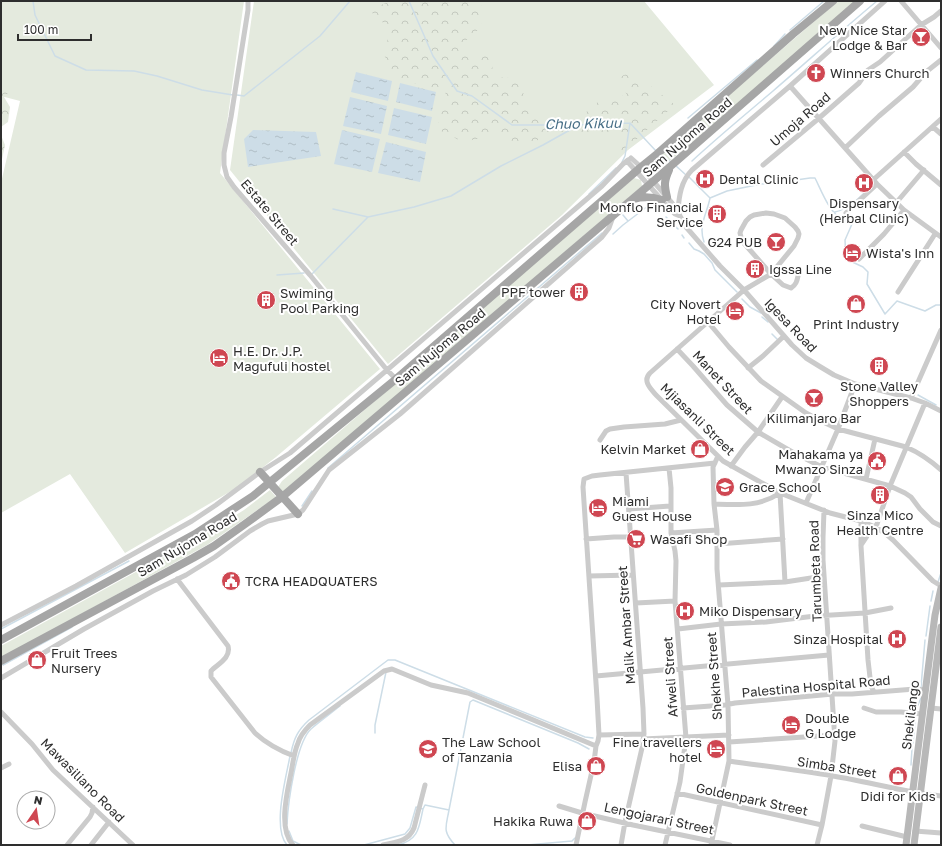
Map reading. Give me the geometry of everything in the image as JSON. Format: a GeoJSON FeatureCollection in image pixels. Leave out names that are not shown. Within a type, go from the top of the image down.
{"type":"FeatureCollection","features":[{"type":"Feature","properties":{"kind":"main road","name":"Sam Nujoma Road"},"geometry":{"type":"LineString","coordinates":[[1,640],[195,534],[253,496],[396,378],[832,1]]}},
{"type":"Feature","properties":{"kind":"main road","name":"Sam Nujoma Road"},"geometry":{"type":"LineString","coordinates":[[1,661],[198,555],[232,534],[282,497],[613,216],[860,1]]}},
{"type":"Feature","properties":{"kind":"main road"},"geometry":{"type":"LineString","coordinates":[[630,201],[645,197],[665,198],[665,180],[672,165]]}},
{"type":"Feature","properties":{"kind":"main road"},"geometry":{"type":"LineString","coordinates":[[260,472],[298,514]]}},
{"type":"Feature","properties":{"kind":"main road","name":"Shekilango"},"geometry":{"type":"LineString","coordinates":[[914,845],[916,831],[916,792],[922,714],[935,615],[941,587]]}},
{"type":"Feature","properties":{"kind":"main road","name":"Shekilango"},"geometry":{"type":"LineString","coordinates":[[906,845],[931,708],[941,627]]}},
{"type":"Feature","properties":{"kind":"street","name":"Estate Street"},"geometry":{"type":"LineString","coordinates":[[248,1],[224,153],[224,165],[227,177],[310,275],[387,370],[396,378]]}},
{"type":"Feature","properties":{"kind":"street"},"geometry":{"type":"LineString","coordinates":[[679,214],[679,198],[682,187],[690,171],[790,86],[885,1]]}},
{"type":"Feature","properties":{"kind":"street"},"geometry":{"type":"LineString","coordinates":[[901,1],[941,48]]}},
{"type":"Feature","properties":{"kind":"street","name":"Umoja Road"},"geometry":{"type":"LineString","coordinates":[[763,166],[859,83],[868,70],[880,62],[921,25],[934,18],[941,12]]}},
{"type":"Feature","properties":{"kind":"street"},"geometry":{"type":"LineString","coordinates":[[845,148],[913,87],[926,72],[941,60]]}},
{"type":"Feature","properties":{"kind":"street"},"geometry":{"type":"LineString","coordinates":[[790,86],[875,182],[904,210],[941,237]]}},
{"type":"Feature","properties":{"kind":"street"},"geometry":{"type":"LineString","coordinates":[[846,213],[904,152],[941,119]]}},
{"type":"Feature","properties":{"kind":"street"},"geometry":{"type":"LineString","coordinates":[[933,127],[941,134]]}},
{"type":"Feature","properties":{"kind":"street"},"geometry":{"type":"LineString","coordinates":[[904,152],[941,185]]}},
{"type":"Feature","properties":{"kind":"street","name":"Igesa Road"},"geometry":{"type":"LineString","coordinates":[[387,370],[602,186],[629,159],[665,198],[668,208],[675,214],[679,214],[686,227],[720,266],[744,290],[797,350],[810,361],[834,375],[855,384],[911,398],[941,411]]}},
{"type":"Feature","properties":{"kind":"street"},"geometry":{"type":"LineString","coordinates":[[896,203],[924,170]]}},
{"type":"Feature","properties":{"kind":"street"},"geometry":{"type":"LineString","coordinates":[[859,259],[884,234],[904,210]]}},
{"type":"Feature","properties":{"kind":"street"},"geometry":{"type":"LineString","coordinates":[[677,349],[744,290],[771,274],[794,246],[799,234],[795,227],[785,218],[774,214],[760,213],[754,215],[746,221],[741,230],[741,237],[744,244],[771,274],[783,285],[791,288],[796,284],[798,276]]}},
{"type":"Feature","properties":{"kind":"street"},"geometry":{"type":"LineString","coordinates":[[1,678],[118,610],[215,557],[262,524],[268,521],[298,514],[303,510],[329,470],[400,414],[602,237],[609,228],[613,216]]}},
{"type":"Feature","properties":{"kind":"street"},"geometry":{"type":"LineString","coordinates":[[898,292],[935,234]]}},
{"type":"Feature","properties":{"kind":"street"},"geometry":{"type":"LineString","coordinates":[[708,322],[761,381],[806,413],[838,429],[906,447],[922,454],[941,470]]}},
{"type":"Feature","properties":{"kind":"street"},"geometry":{"type":"LineString","coordinates":[[911,398],[941,330]]}},
{"type":"Feature","properties":{"kind":"street"},"geometry":{"type":"LineString","coordinates":[[748,368],[784,336]]}},
{"type":"Feature","properties":{"kind":"street","name":"Mjiasanli Street"},"geometry":{"type":"LineString","coordinates":[[677,349],[647,376],[646,381],[656,395],[718,456],[731,466],[780,493],[840,516],[861,521],[875,527],[893,540],[933,581],[941,587]]}},
{"type":"Feature","properties":{"kind":"street","name":"Manet Street"},"geometry":{"type":"LineString","coordinates":[[677,349],[727,405],[758,432],[822,467],[890,486],[912,497],[933,522],[941,526]]}},
{"type":"Feature","properties":{"kind":"street"},"geometry":{"type":"LineString","coordinates":[[1,625],[76,586],[216,506],[260,472],[290,452],[387,370]]}},
{"type":"Feature","properties":{"kind":"street"},"geometry":{"type":"LineString","coordinates":[[806,503],[838,429],[855,384]]}},
{"type":"Feature","properties":{"kind":"street"},"geometry":{"type":"LineString","coordinates":[[731,466],[758,432],[782,397]]}},
{"type":"Feature","properties":{"kind":"street"},"geometry":{"type":"LineString","coordinates":[[861,546],[875,527],[890,486],[925,403]]}},
{"type":"Feature","properties":{"kind":"street"},"geometry":{"type":"LineString","coordinates":[[600,440],[610,429],[665,424],[681,420]]}},
{"type":"Feature","properties":{"kind":"street"},"geometry":{"type":"LineString","coordinates":[[866,479],[874,439]]}},
{"type":"Feature","properties":{"kind":"street","name":"Shekhe Street"},"geometry":{"type":"LineString","coordinates":[[711,843],[729,761],[728,705],[717,569],[718,544],[713,480],[713,467],[718,456]]}},
{"type":"Feature","properties":{"kind":"street"},"geometry":{"type":"LineString","coordinates":[[576,845],[599,735],[582,487],[584,479],[592,476],[715,463]]}},
{"type":"Feature","properties":{"kind":"street","name":"Afweli Street"},"geometry":{"type":"LineString","coordinates":[[665,845],[677,794],[686,738],[675,601],[676,562],[671,533],[671,488],[669,468]]}},
{"type":"Feature","properties":{"kind":"street","name":"Malik Ambar Street"},"geometry":{"type":"LineString","coordinates":[[621,845],[644,737],[626,473]]}},
{"type":"Feature","properties":{"kind":"street"},"geometry":{"type":"LineString","coordinates":[[714,504],[758,503],[772,499],[780,493]]}},
{"type":"Feature","properties":{"kind":"street"},"geometry":{"type":"LineString","coordinates":[[780,493],[785,582]]}},
{"type":"Feature","properties":{"kind":"street"},"geometry":{"type":"LineString","coordinates":[[629,509],[670,506]]}},
{"type":"Feature","properties":{"kind":"street","name":"Tarumbeta Road"},"geometry":{"type":"LineString","coordinates":[[817,845],[831,776],[835,741],[828,616],[824,576],[824,510]]}},
{"type":"Feature","properties":{"kind":"street"},"geometry":{"type":"LineString","coordinates":[[861,521],[865,613],[871,686],[874,692]]}},
{"type":"Feature","properties":{"kind":"street"},"geometry":{"type":"LineString","coordinates":[[671,533],[717,530]]}},
{"type":"Feature","properties":{"kind":"street"},"geometry":{"type":"LineString","coordinates":[[586,539],[631,537]]}},
{"type":"Feature","properties":{"kind":"street"},"geometry":{"type":"LineString","coordinates":[[718,544],[783,539]]}},
{"type":"Feature","properties":{"kind":"street"},"geometry":{"type":"LineString","coordinates":[[589,576],[633,574]]}},
{"type":"Feature","properties":{"kind":"street"},"geometry":{"type":"LineString","coordinates":[[719,585],[785,582],[824,576]]}},
{"type":"Feature","properties":{"kind":"street"},"geometry":{"type":"LineString","coordinates":[[177,579],[228,646],[229,650],[227,656],[212,669],[211,677],[262,740],[272,747],[294,756]]}},
{"type":"Feature","properties":{"kind":"street"},"geometry":{"type":"LineString","coordinates":[[636,603],[675,601]]}},
{"type":"Feature","properties":{"kind":"street"},"geometry":{"type":"LineString","coordinates":[[678,628],[865,613],[891,608]]}},
{"type":"Feature","properties":{"kind":"street"},"geometry":{"type":"LineString","coordinates":[[596,676],[829,654]]}},
{"type":"Feature","properties":{"kind":"street"},"geometry":{"type":"LineString","coordinates":[[293,845],[286,834],[286,800],[294,756],[298,743],[310,725],[384,671],[392,669],[431,685],[468,693],[596,746]]}},
{"type":"Feature","properties":{"kind":"street","name":"Palestina Hospital Road"},"geometry":{"type":"LineString","coordinates":[[684,708],[833,694],[914,689],[926,690]]}},
{"type":"Feature","properties":{"kind":"street"},"geometry":{"type":"LineString","coordinates":[[864,708],[876,712],[922,714]]}},
{"type":"Feature","properties":{"kind":"street"},"geometry":{"type":"LineString","coordinates":[[931,708],[941,709]]}},
{"type":"Feature","properties":{"kind":"street","name":"Mawasiliano Road"},"geometry":{"type":"LineString","coordinates":[[1,712],[32,744],[53,770],[133,845]]}},
{"type":"Feature","properties":{"kind":"street"},"geometry":{"type":"LineString","coordinates":[[599,735],[686,738],[729,735]]}},
{"type":"Feature","properties":{"kind":"street"},"geometry":{"type":"LineString","coordinates":[[729,742],[835,735]]}},
{"type":"Feature","properties":{"kind":"street","name":"Simba Street"},"geometry":{"type":"LineString","coordinates":[[729,761],[831,776],[941,796]]}},
{"type":"Feature","properties":{"kind":"street"},"geometry":{"type":"LineString","coordinates":[[1,768],[10,764]]}},
{"type":"Feature","properties":{"kind":"street"},"geometry":{"type":"LineString","coordinates":[[383,845],[403,840],[409,837],[412,833],[425,785]]}},
{"type":"Feature","properties":{"kind":"street","name":"Goldenpark Street"},"geometry":{"type":"LineString","coordinates":[[677,794],[822,825]]}},
{"type":"Feature","properties":{"kind":"street","name":"Lengojarari Street"},"geometry":{"type":"LineString","coordinates":[[559,806],[582,813],[711,843],[730,845]]}},
{"type":"Feature","properties":{"kind":"street"},"geometry":{"type":"LineString","coordinates":[[67,845],[90,817],[93,807]]}},
{"type":"Feature","properties":{"kind":"street"},"geometry":{"type":"LineString","coordinates":[[91,845],[109,822]]}},
{"type":"Feature","properties":{"kind":"street"},"geometry":{"type":"LineString","coordinates":[[862,826],[907,837]]}},
{"type":"Feature","properties":{"kind":"street"},"geometry":{"type":"LineString","coordinates":[[916,831],[941,833]]}},
{"type":"Feature","properties":{"kind":"green space"},"geometry":{"type":"Polygon","coordinates":[[[1,1],[244,1],[220,173],[380,369],[276,457],[238,487],[125,553],[70,474],[1,513],[1,183],[20,101],[1,96],[1,1]]]}},
{"type":"Feature","properties":{"kind":"green space"},"geometry":{"type":"Polygon","coordinates":[[[254,1],[644,1],[714,85],[628,150],[562,215],[388,364],[230,170],[254,1]]]}},
{"type":"Feature","properties":{"kind":"green space"},"geometry":{"type":"Polygon","coordinates":[[[389,1],[480,1],[484,16],[479,29],[463,43],[474,55],[489,48],[494,77],[525,79],[522,107],[551,121],[584,114],[600,100],[627,95],[618,78],[632,71],[675,105],[619,155],[625,137],[596,134],[554,136],[522,144],[494,135],[463,142],[437,129],[446,91],[397,79],[384,55],[390,29],[370,11],[389,1]]]}},
{"type":"Feature","properties":{"kind":"green space"},"geometry":{"type":"Polygon","coordinates":[[[838,1],[858,1],[657,172],[650,172],[649,164],[838,1]]]}},
{"type":"Feature","properties":{"kind":"green space"},"geometry":{"type":"Polygon","coordinates":[[[1,86],[13,89],[4,97],[10,107],[8,122],[1,127],[1,86]]]}},
{"type":"Feature","properties":{"kind":"green space"},"geometry":{"type":"Polygon","coordinates":[[[1,135],[5,145],[1,164],[1,135]]]}},
{"type":"Feature","properties":{"kind":"green space"},"geometry":{"type":"Polygon","coordinates":[[[634,178],[641,180],[642,186],[283,493],[278,487],[282,481],[634,178]]]}},
{"type":"Feature","properties":{"kind":"green space"},"geometry":{"type":"Polygon","coordinates":[[[270,490],[276,497],[207,545],[1,658],[1,646],[205,534],[244,510],[270,490]]]}},
{"type":"Feature","properties":{"kind":"water"},"geometry":{"type":"Polygon","coordinates":[[[356,72],[392,81],[388,101],[351,92],[356,72]]]}},
{"type":"Feature","properties":{"kind":"water"},"geometry":{"type":"Polygon","coordinates":[[[400,83],[436,92],[432,111],[396,102],[400,83]]]}},
{"type":"Feature","properties":{"kind":"water"},"geometry":{"type":"Polygon","coordinates":[[[350,97],[387,106],[381,134],[343,126],[350,97]]]}},
{"type":"Feature","properties":{"kind":"water"},"geometry":{"type":"Polygon","coordinates":[[[394,108],[432,117],[426,144],[388,135],[394,108]]]}},
{"type":"Feature","properties":{"kind":"water"},"geometry":{"type":"Polygon","coordinates":[[[253,130],[316,132],[321,156],[248,167],[244,139],[253,130]]]}},
{"type":"Feature","properties":{"kind":"water"},"geometry":{"type":"Polygon","coordinates":[[[342,130],[380,139],[372,172],[334,164],[342,130]]]}},
{"type":"Feature","properties":{"kind":"water"},"geometry":{"type":"Polygon","coordinates":[[[386,142],[426,152],[420,182],[378,173],[386,142]]]}},
{"type":"Feature","properties":{"kind":"waterway"},"geometry":{"type":"LineString","coordinates":[[33,1],[35,15],[55,56],[86,70],[134,71],[157,76],[202,90],[233,95]]}},
{"type":"Feature","properties":{"kind":"waterway"},"geometry":{"type":"LineString","coordinates":[[237,95],[244,96],[320,36],[350,1]]}},
{"type":"Feature","properties":{"kind":"waterway","name":"Chuo Kikuu"},"geometry":{"type":"LineString","coordinates":[[409,1],[433,56],[457,91],[472,96],[512,125],[630,123],[656,151]]}},
{"type":"Feature","properties":{"kind":"waterway"},"geometry":{"type":"LineString","coordinates":[[790,30],[824,1]]}},
{"type":"Feature","properties":{"kind":"waterway"},"geometry":{"type":"LineString","coordinates":[[692,161],[877,1]]}},
{"type":"Feature","properties":{"kind":"waterway"},"geometry":{"type":"LineString","coordinates":[[774,46],[785,34]]}},
{"type":"Feature","properties":{"kind":"waterway"},"geometry":{"type":"LineString","coordinates":[[688,118],[757,60]]}},
{"type":"Feature","properties":{"kind":"waterway"},"geometry":{"type":"LineString","coordinates":[[622,162],[625,156],[630,123]]}},
{"type":"Feature","properties":{"kind":"waterway"},"geometry":{"type":"LineString","coordinates":[[333,209],[368,217],[414,207],[451,196],[501,166],[577,126]]}},
{"type":"Feature","properties":{"kind":"waterway","name":"Chuo Kikuu"},"geometry":{"type":"LineString","coordinates":[[661,155],[671,162]]}},
{"type":"Feature","properties":{"kind":"waterway","name":"Chuo Kikuu"},"geometry":{"type":"LineString","coordinates":[[675,165],[686,175]]}},
{"type":"Feature","properties":{"kind":"waterway"},"geometry":{"type":"LineString","coordinates":[[589,194],[616,168]]}},
{"type":"Feature","properties":{"kind":"waterway","name":"Chuo Kikuu"},"geometry":{"type":"LineString","coordinates":[[689,177],[710,198],[727,191],[761,184],[815,178],[832,210],[840,218],[852,224],[845,240],[846,259],[863,267],[868,272],[867,284],[885,314],[897,301],[925,311],[936,305],[941,305]]}},
{"type":"Feature","properties":{"kind":"waterway"},"geometry":{"type":"LineString","coordinates":[[835,212],[846,208],[874,183]]}},
{"type":"Feature","properties":{"kind":"waterway"},"geometry":{"type":"LineString","coordinates":[[704,242],[702,236],[702,225],[710,198]]}},
{"type":"Feature","properties":{"kind":"waterway"},"geometry":{"type":"LineString","coordinates":[[634,206],[639,213]]}},
{"type":"Feature","properties":{"kind":"waterway"},"geometry":{"type":"LineString","coordinates":[[613,234],[648,206],[661,211]]}},
{"type":"Feature","properties":{"kind":"waterway"},"geometry":{"type":"LineString","coordinates":[[623,215],[628,221]]}},
{"type":"Feature","properties":{"kind":"waterway"},"geometry":{"type":"LineString","coordinates":[[312,274],[368,217]]}},
{"type":"Feature","properties":{"kind":"waterway"},"geometry":{"type":"LineString","coordinates":[[666,217],[678,229]]}},
{"type":"Feature","properties":{"kind":"waterway"},"geometry":{"type":"LineString","coordinates":[[328,468],[602,233]]}},
{"type":"Feature","properties":{"kind":"waterway"},"geometry":{"type":"LineString","coordinates":[[689,243],[694,249],[704,254],[712,263],[715,270],[737,292]]}},
{"type":"Feature","properties":{"kind":"waterway"},"geometry":{"type":"LineString","coordinates":[[277,275],[304,273]]}},
{"type":"Feature","properties":{"kind":"waterway"},"geometry":{"type":"LineString","coordinates":[[742,299],[750,307],[761,313]]}},
{"type":"Feature","properties":{"kind":"waterway"},"geometry":{"type":"LineString","coordinates":[[762,317],[768,322]]}},
{"type":"Feature","properties":{"kind":"waterway"},"geometry":{"type":"LineString","coordinates":[[772,334],[778,340]]}},
{"type":"Feature","properties":{"kind":"waterway"},"geometry":{"type":"LineString","coordinates":[[918,395],[936,405]]}},
{"type":"Feature","properties":{"kind":"waterway"},"geometry":{"type":"LineString","coordinates":[[302,506],[312,491]]}},
{"type":"Feature","properties":{"kind":"waterway"},"geometry":{"type":"LineString","coordinates":[[1,629],[129,561]]}},
{"type":"Feature","properties":{"kind":"waterway"},"geometry":{"type":"LineString","coordinates":[[938,582],[941,573]]}},
{"type":"Feature","properties":{"kind":"waterway"},"geometry":{"type":"LineString","coordinates":[[931,601],[933,591]]}},
{"type":"Feature","properties":{"kind":"waterway"},"geometry":{"type":"LineString","coordinates":[[926,636],[930,606]]}},
{"type":"Feature","properties":{"kind":"waterway"},"geometry":{"type":"LineString","coordinates":[[3,665],[72,627]]}},
{"type":"Feature","properties":{"kind":"waterway"},"geometry":{"type":"LineString","coordinates":[[921,687],[925,640]]}},
{"type":"Feature","properties":{"kind":"waterway"},"geometry":{"type":"LineString","coordinates":[[291,753],[297,735],[309,720],[388,660],[395,660],[585,737],[593,738]]}},
{"type":"Feature","properties":{"kind":"waterway"},"geometry":{"type":"LineString","coordinates":[[375,733],[375,725],[386,672]]}},
{"type":"Feature","properties":{"kind":"waterway"},"geometry":{"type":"LineString","coordinates":[[917,707],[921,698]]}},
{"type":"Feature","properties":{"kind":"waterway"},"geometry":{"type":"LineString","coordinates":[[449,810],[470,702],[473,700],[578,743],[589,749]]}},
{"type":"Feature","properties":{"kind":"waterway"},"geometry":{"type":"LineString","coordinates":[[287,824],[294,774],[301,747],[311,729],[340,706]]}},
{"type":"Feature","properties":{"kind":"waterway"},"geometry":{"type":"LineString","coordinates":[[913,743],[915,722]]}},
{"type":"Feature","properties":{"kind":"waterway"},"geometry":{"type":"LineString","coordinates":[[911,765],[912,748]]}},
{"type":"Feature","properties":{"kind":"waterway"},"geometry":{"type":"LineString","coordinates":[[287,845],[283,837],[280,815],[283,789],[290,756]]}},
{"type":"Feature","properties":{"kind":"waterway"},"geometry":{"type":"LineString","coordinates":[[364,845],[405,834],[410,828],[416,807],[423,809],[425,805],[449,810],[446,829],[448,836],[455,845]]}},
{"type":"Feature","properties":{"kind":"waterway"},"geometry":{"type":"LineString","coordinates":[[398,845],[410,840],[417,832],[423,809]]}},
{"type":"Feature","properties":{"kind":"waterway"},"geometry":{"type":"LineString","coordinates":[[289,831],[293,841],[301,845]]}},
{"type":"Feature","properties":{"kind":"waterway"},"geometry":{"type":"LineString","coordinates":[[527,845],[572,841],[575,838]]}},
{"type":"Feature","properties":{"kind":"place","name":"New Nice Star Lodge & Bar"},"geometry":{"type":"Point","coordinates":[921,37]}},
{"type":"Feature","properties":{"kind":"place","name":"Winners Church"},"geometry":{"type":"Point","coordinates":[816,73]}},
{"type":"Feature","properties":{"kind":"place","name":"Dental Clinic"},"geometry":{"type":"Point","coordinates":[705,179]}},
{"type":"Feature","properties":{"kind":"place","name":"Dispensary (Herbal Clinic)"},"geometry":{"type":"Point","coordinates":[864,183]}},
{"type":"Feature","properties":{"kind":"place","name":"Monflo Financial Service"},"geometry":{"type":"Point","coordinates":[717,214]}},
{"type":"Feature","properties":{"kind":"place","name":"G24 PUB"},"geometry":{"type":"Point","coordinates":[776,242]}},
{"type":"Feature","properties":{"kind":"place","name":"Wista's Inn"},"geometry":{"type":"Point","coordinates":[852,253]}},
{"type":"Feature","properties":{"kind":"place","name":"Igssa Line"},"geometry":{"type":"Point","coordinates":[755,269]}},
{"type":"Feature","properties":{"kind":"place","name":"PPF tower"},"geometry":{"type":"Point","coordinates":[579,292]}},
{"type":"Feature","properties":{"kind":"place","name":"Swiming Pool Parking"},"geometry":{"type":"Point","coordinates":[266,300]}},
{"type":"Feature","properties":{"kind":"place","name":"Print Industry"},"geometry":{"type":"Point","coordinates":[856,304]}},
{"type":"Feature","properties":{"kind":"place","name":"City Novert Hotel"},"geometry":{"type":"Point","coordinates":[735,311]}},
{"type":"Feature","properties":{"kind":"place","name":"H.E. Dr. J.P. Magufuli hostel"},"geometry":{"type":"Point","coordinates":[219,358]}},
{"type":"Feature","properties":{"kind":"place","name":"Stone Valley Shoppers"},"geometry":{"type":"Point","coordinates":[879,366]}},
{"type":"Feature","properties":{"kind":"place","name":"Kilimanjaro Bar"},"geometry":{"type":"Point","coordinates":[814,398]}},
{"type":"Feature","properties":{"kind":"place","name":"Kelvin Market"},"geometry":{"type":"Point","coordinates":[700,449]}},
{"type":"Feature","properties":{"kind":"place","name":"Mahakama ya Mwanzo Sinza"},"geometry":{"type":"Point","coordinates":[877,461]}},
{"type":"Feature","properties":{"kind":"place","name":"Grace School"},"geometry":{"type":"Point","coordinates":[725,487]}},
{"type":"Feature","properties":{"kind":"place","name":"Sinza Mico Health Centre"},"geometry":{"type":"Point","coordinates":[880,495]}},
{"type":"Feature","properties":{"kind":"place","name":"Miami Guest House"},"geometry":{"type":"Point","coordinates":[598,508]}},
{"type":"Feature","properties":{"kind":"place","name":"Wasafi Shop"},"geometry":{"type":"Point","coordinates":[636,539]}},
{"type":"Feature","properties":{"kind":"place","name":"TCRA HEADQUATERS"},"geometry":{"type":"Point","coordinates":[231,581]}},
{"type":"Feature","properties":{"kind":"place","name":"Miko Dispensary"},"geometry":{"type":"Point","coordinates":[685,611]}},
{"type":"Feature","properties":{"kind":"place","name":"Sinza Hospital"},"geometry":{"type":"Point","coordinates":[897,639]}},
{"type":"Feature","properties":{"kind":"place","name":"Fruit Trees Nursery"},"geometry":{"type":"Point","coordinates":[37,660]}},
{"type":"Feature","properties":{"kind":"place","name":"Double G Lodge"},"geometry":{"type":"Point","coordinates":[791,725]}},
{"type":"Feature","properties":{"kind":"place","name":"The Law School of Tanzania"},"geometry":{"type":"Point","coordinates":[428,749]}},
{"type":"Feature","properties":{"kind":"place","name":"Fine travellers hotel"},"geometry":{"type":"Point","coordinates":[716,749]}},
{"type":"Feature","properties":{"kind":"place","name":"Elisa"},"geometry":{"type":"Point","coordinates":[596,766]}},
{"type":"Feature","properties":{"kind":"place","name":"Didi for Kids"},"geometry":{"type":"Point","coordinates":[898,776]}},
{"type":"Feature","properties":{"kind":"place","name":"Hakika Ruwa"},"geometry":{"type":"Point","coordinates":[587,821]}}]}
